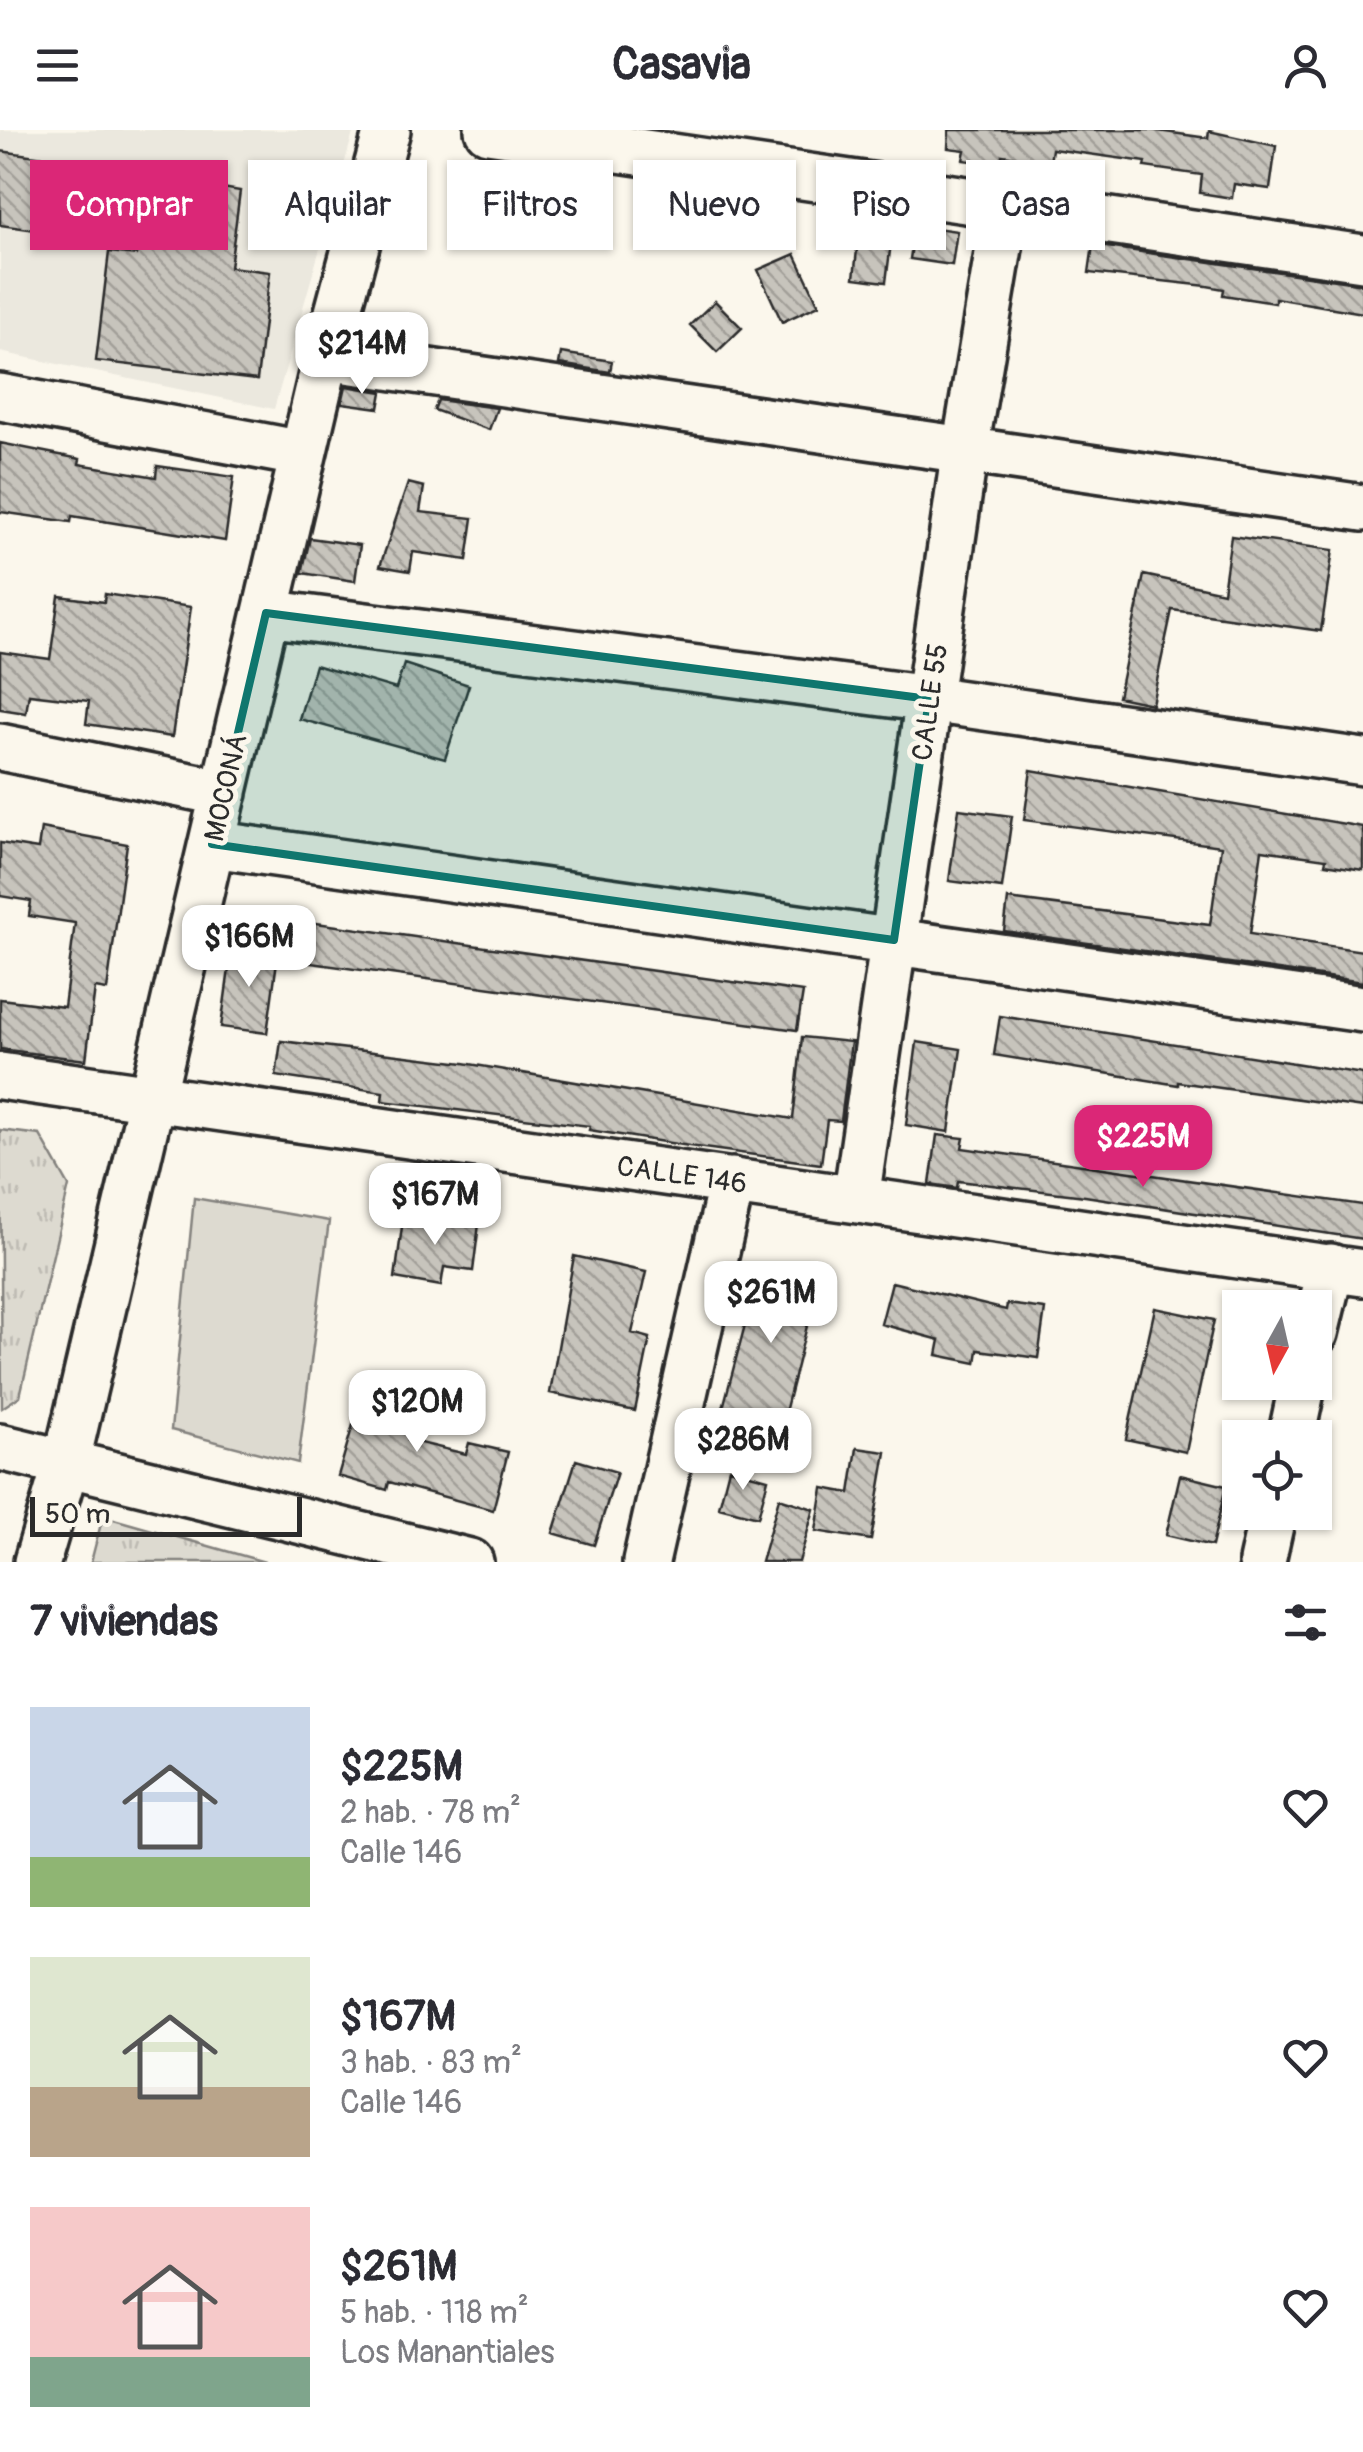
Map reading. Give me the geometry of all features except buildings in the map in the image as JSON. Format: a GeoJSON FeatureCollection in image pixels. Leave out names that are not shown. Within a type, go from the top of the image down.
{"type":"FeatureCollection","features":[{"type":"Feature","properties":{"kind":"street","name":"MOCONÁ"},"geometry":{"type":"LineString","coordinates":[[37,1562],[66,1464],[326,357],[387,130]]}},
{"type":"Feature","properties":{"kind":"street"},"geometry":{"type":"LineString","coordinates":[[488,130],[966,200]]}},
{"type":"Feature","properties":{"kind":"street"},"geometry":{"type":"LineString","coordinates":[[1105,220],[1363,258]]}},
{"type":"Feature","properties":{"kind":"street","name":"CALLE 55"},"geometry":{"type":"LineString","coordinates":[[856,1199],[965,450],[999,250]]}},
{"type":"Feature","properties":{"kind":"street"},"geometry":{"type":"LineString","coordinates":[[326,357],[1363,508]]}},
{"type":"Feature","properties":{"kind":"street"},"geometry":{"type":"LineString","coordinates":[[0,397],[303,454]]}},
{"type":"Feature","properties":{"kind":"street"},"geometry":{"type":"LineString","coordinates":[[266,614],[929,699],[1363,762]]}},
{"type":"Feature","properties":{"kind":"street"},"geometry":{"type":"LineString","coordinates":[[0,747],[224,793]]}},
{"type":"Feature","properties":{"kind":"street"},"geometry":{"type":"LineString","coordinates":[[212,844],[1363,1009]]}},
{"type":"Feature","properties":{"kind":"street","name":"CALLE 146"},"geometry":{"type":"LineString","coordinates":[[0,1076],[1347,1270]]}},
{"type":"Feature","properties":{"kind":"street"},"geometry":{"type":"LineString","coordinates":[[646,1562],[732,1182]]}},
{"type":"Feature","properties":{"kind":"street"},"geometry":{"type":"LineString","coordinates":[[1332,1300],[1347,1270]]}},
{"type":"Feature","properties":{"kind":"street"},"geometry":{"type":"LineString","coordinates":[[0,1447],[470,1562]]}},
{"type":"Feature","properties":{"kind":"street"},"geometry":{"type":"LineString","coordinates":[[1262,1562],[1269,1530]]}},
{"type":"Feature","properties":{"kind":"highlighted area"},"geometry":{"type":"Polygon","coordinates":[[[266,613],[929,699],[894,940],[212,844],[266,613]]]}},
{"type":"Feature","properties":{"kind":"shaded area"},"geometry":{"type":"Polygon","coordinates":[[[0,130],[354,130],[345,160],[248,160],[248,250],[320,250],[274,409],[0,352],[0,130]]]}},
{"type":"Feature","properties":{"kind":"green space"},"geometry":{"type":"Polygon","coordinates":[[[0,1130],[40,1135],[69,1186],[20,1396],[2,1408],[0,1130]]]}},
{"type":"Feature","properties":{"kind":"green space"},"geometry":{"type":"Polygon","coordinates":[[[194,1198],[329,1221],[298,1463],[171,1430],[194,1198]]]}},
{"type":"Feature","properties":{"kind":"green space"},"geometry":{"type":"Polygon","coordinates":[[[103,1516],[265,1562],[91,1562],[103,1516]]]}}]}
